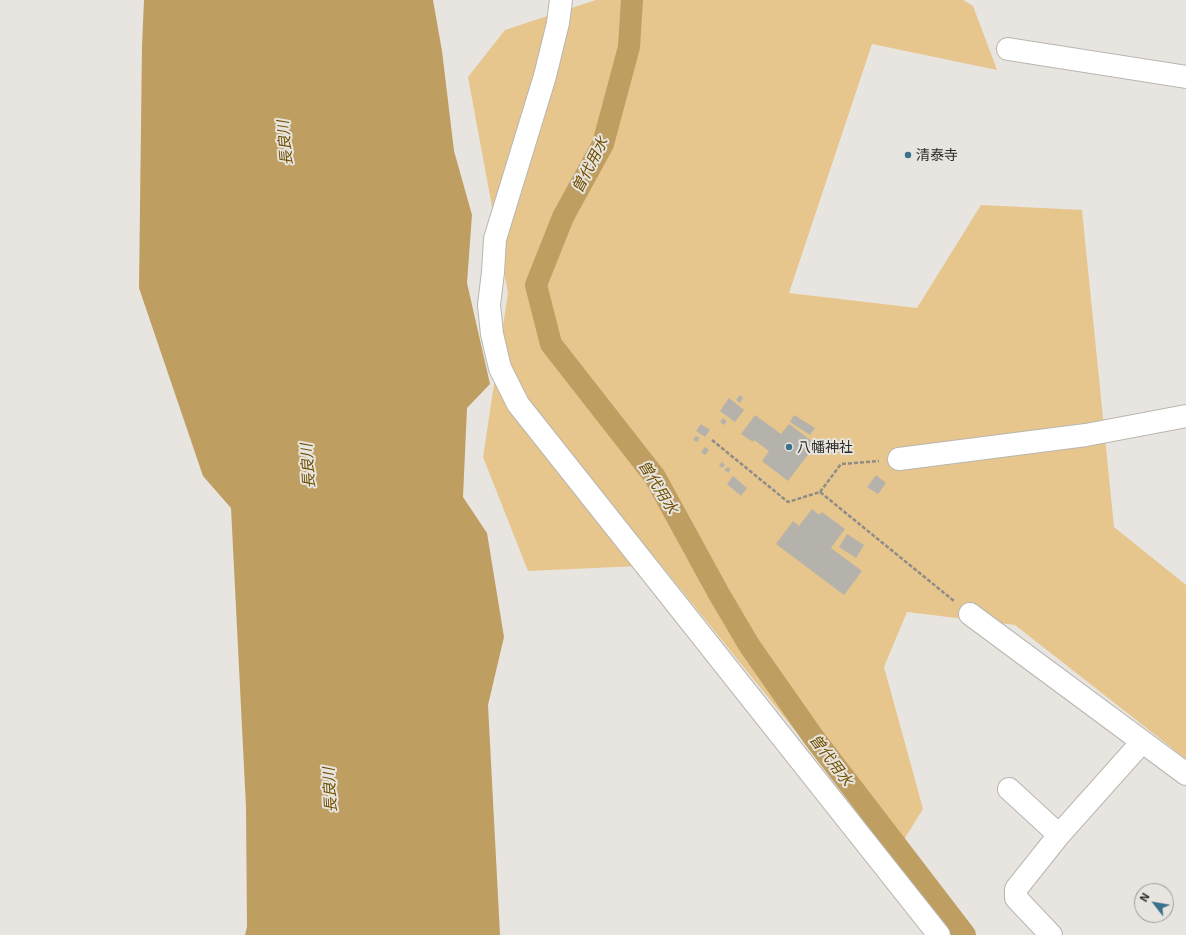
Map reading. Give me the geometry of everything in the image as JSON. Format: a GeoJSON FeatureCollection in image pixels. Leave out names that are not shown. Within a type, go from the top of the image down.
{"type":"FeatureCollection","features":[{"type":"Feature","properties":{"kind":"street"},"geometry":{"type":"LineString","coordinates":[[561,0],[558,24],[545,76],[495,239],[489,305],[492,334],[500,368],[518,404],[939,935]]}},
{"type":"Feature","properties":{"kind":"street"},"geometry":{"type":"LineString","coordinates":[[1008,49],[1186,77]]}},
{"type":"Feature","properties":{"kind":"street"},"geometry":{"type":"LineString","coordinates":[[899,459],[1086,435],[1186,416]]}},
{"type":"Feature","properties":{"kind":"street"},"geometry":{"type":"LineString","coordinates":[[970,614],[1186,774]]}},
{"type":"Feature","properties":{"kind":"street"},"geometry":{"type":"LineString","coordinates":[[1051,935],[1016,898],[1016,889],[1059,835],[1142,742]]}},
{"type":"Feature","properties":{"kind":"street"},"geometry":{"type":"LineString","coordinates":[[1009,789],[1059,835]]}},
{"type":"Feature","properties":{"kind":"path"},"geometry":{"type":"LineString","coordinates":[[712,440],[788,502],[820,492],[841,464],[899,459]]}},
{"type":"Feature","properties":{"kind":"path"},"geometry":{"type":"LineString","coordinates":[[820,492],[970,614]]}},
{"type":"Feature","properties":{"kind":"shaded area"},"geometry":{"type":"Polygon","coordinates":[[[596,0],[963,0],[973,6],[997,70],[872,44],[789,293],[917,308],[981,205],[1082,210],[1114,527],[1186,585],[1186,759],[1015,625],[907,612],[884,667],[923,809],[895,854],[661,565],[528,571],[483,457],[508,293],[468,77],[505,30],[596,0]]]}},
{"type":"Feature","properties":{"kind":"water","name":"長良川"},"geometry":{"type":"Polygon","coordinates":[[[144,0],[433,0],[442,51],[454,151],[472,215],[467,283],[490,384],[467,408],[463,497],[487,533],[504,637],[488,705],[500,935],[245,935],[247,927],[246,807],[231,508],[203,476],[139,288],[142,46],[144,0]]]}},
{"type":"Feature","properties":{"kind":"building"},"geometry":{"type":"Polygon","coordinates":[[[740,395],[743,398],[740,403],[736,400],[740,395]]]}},
{"type":"Feature","properties":{"kind":"building"},"geometry":{"type":"Polygon","coordinates":[[[729,398],[744,410],[735,422],[720,411],[729,398]]]}},
{"type":"Feature","properties":{"kind":"building","name":"八幡神社"},"geometry":{"type":"Polygon","coordinates":[[[755,415],[781,434],[789,424],[816,444],[788,481],[762,461],[769,451],[754,440],[753,442],[741,434],[755,415]]]}},
{"type":"Feature","properties":{"kind":"building"},"geometry":{"type":"Polygon","coordinates":[[[794,415],[815,428],[810,435],[790,422],[794,415]]]}},
{"type":"Feature","properties":{"kind":"building"},"geometry":{"type":"Polygon","coordinates":[[[723,418],[727,421],[724,425],[720,422],[723,418]]]}},
{"type":"Feature","properties":{"kind":"building"},"geometry":{"type":"Polygon","coordinates":[[[701,424],[710,430],[705,437],[696,431],[701,424]]]}},
{"type":"Feature","properties":{"kind":"building"},"geometry":{"type":"Polygon","coordinates":[[[696,436],[700,438],[697,442],[693,440],[696,436]]]}},
{"type":"Feature","properties":{"kind":"building"},"geometry":{"type":"Polygon","coordinates":[[[705,447],[709,450],[705,455],[701,452],[705,447]]]}},
{"type":"Feature","properties":{"kind":"building"},"geometry":{"type":"Polygon","coordinates":[[[722,462],[725,465],[722,468],[719,465],[722,462]]]}},
{"type":"Feature","properties":{"kind":"building"},"geometry":{"type":"Polygon","coordinates":[[[728,467],[731,469],[728,473],[724,470],[728,467]]]}},
{"type":"Feature","properties":{"kind":"building"},"geometry":{"type":"Polygon","coordinates":[[[876,475],[886,483],[878,494],[867,487],[876,475]]]}},
{"type":"Feature","properties":{"kind":"building"},"geometry":{"type":"Polygon","coordinates":[[[733,476],[747,488],[741,496],[727,484],[733,476]]]}},
{"type":"Feature","properties":{"kind":"building"},"geometry":{"type":"Polygon","coordinates":[[[812,509],[819,515],[822,512],[845,529],[831,548],[862,571],[844,595],[776,544],[793,521],[799,526],[812,509]]]}},
{"type":"Feature","properties":{"kind":"building"},"geometry":{"type":"Polygon","coordinates":[[[847,534],[864,545],[856,558],[839,547],[847,534]]]}},
{"type":"Feature","properties":{"kind":"waterway","name":"曽代用水"},"geometry":{"type":"LineString","coordinates":[[632,0],[629,47],[603,144],[563,217],[536,285],[551,344],[655,477],[719,594],[749,645],[814,738],[965,935]]}},
{"type":"Feature","properties":{"kind":"place","name":"清泰寺"},"geometry":{"type":"Point","coordinates":[908,155]}},
{"type":"Feature","properties":{"kind":"place","name":"八幡神社"},"geometry":{"type":"Point","coordinates":[789,447]}}]}
